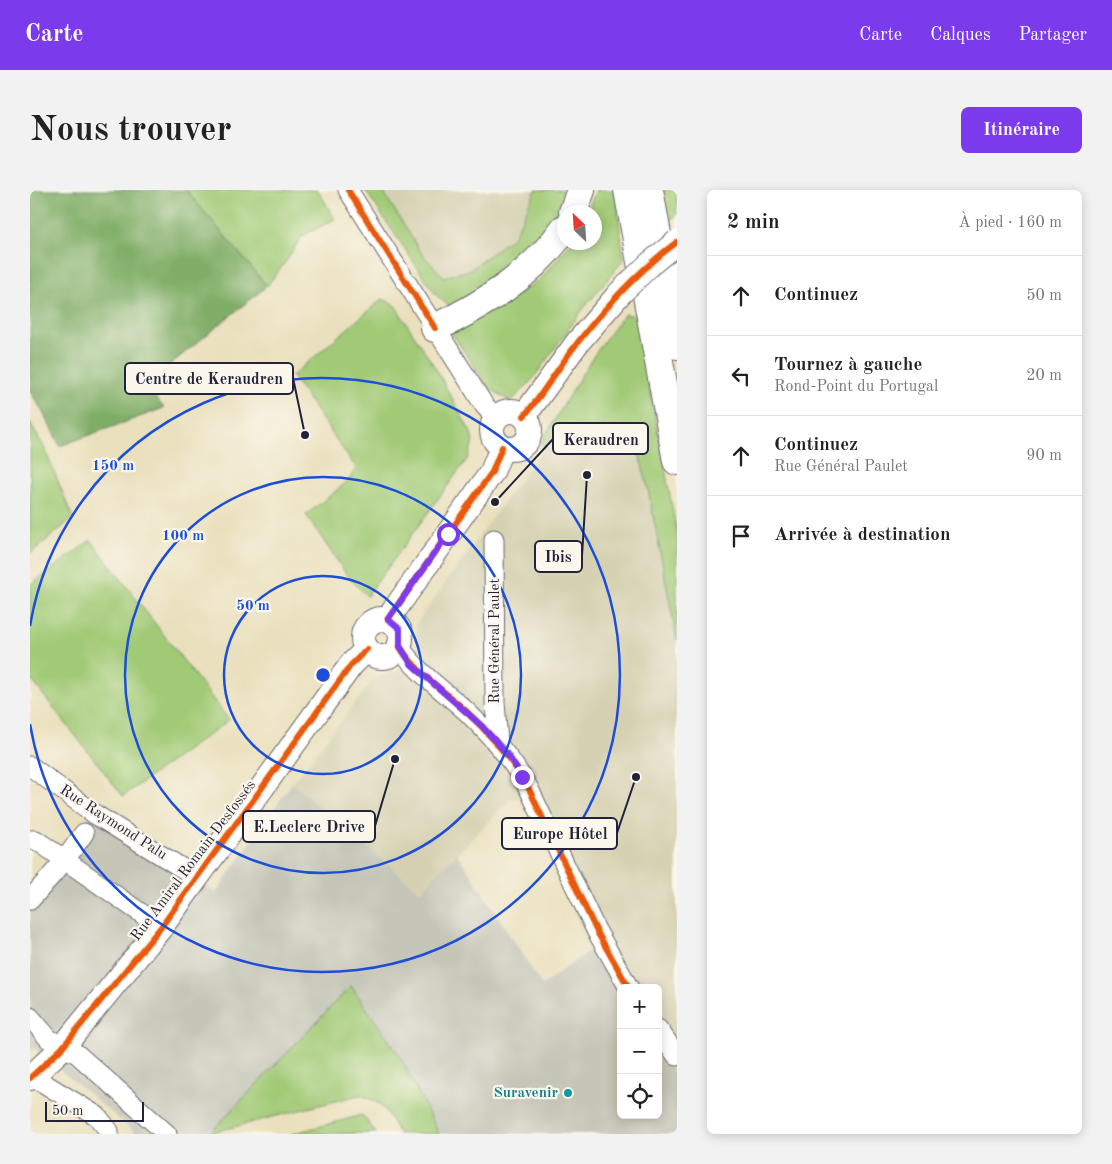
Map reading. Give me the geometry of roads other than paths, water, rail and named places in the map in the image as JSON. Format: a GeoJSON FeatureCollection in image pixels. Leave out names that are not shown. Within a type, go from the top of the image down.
{"type":"FeatureCollection","features":[{"type":"Feature","properties":{"kind":"highway"},"geometry":{"type":"LineString","coordinates":[[576,205],[581,190]]}},
{"type":"Feature","properties":{"kind":"highway"},"geometry":{"type":"LineString","coordinates":[[628,190],[677,461]]}},
{"type":"Feature","properties":{"kind":"highway"},"geometry":{"type":"LineString","coordinates":[[648,190],[677,345]]}},
{"type":"Feature","properties":{"kind":"highway"},"geometry":{"type":"LineString","coordinates":[[435,328],[463,315],[520,278],[549,252],[557,240]]}},
{"type":"Feature","properties":{"kind":"main road"},"geometry":{"type":"LineString","coordinates":[[524,416],[577,343],[620,293],[650,264],[677,242]]}},
{"type":"Feature","properties":{"kind":"main road"},"geometry":{"type":"LineString","coordinates":[[507,412],[519,413],[524,416],[530,428],[526,442],[514,449],[502,447],[494,437],[494,424],[497,418],[507,412]]}},
{"type":"Feature","properties":{"kind":"main road"},"geometry":{"type":"LineString","coordinates":[[388,619],[492,472],[502,447]]}},
{"type":"Feature","properties":{"kind":"main road"},"geometry":{"type":"LineString","coordinates":[[381,618],[388,619],[400,629],[392,654],[363,636],[369,624],[381,618]]}},
{"type":"Feature","properties":{"kind":"main road","name":"Rue Amiral Romain Desfossés"},"geometry":{"type":"LineString","coordinates":[[31,1077],[62,1048],[161,927],[351,665],[392,654]]}},
{"type":"Feature","properties":{"kind":"street"},"geometry":{"type":"LineString","coordinates":[[348,190],[484,405],[497,418]]}},
{"type":"Feature","properties":{"kind":"street","name":"Rue Général Paulet"},"geometry":{"type":"LineString","coordinates":[[494,539],[495,702],[498,743]]}},
{"type":"Feature","properties":{"kind":"street","name":"Rue Général Paulet"},"geometry":{"type":"LineString","coordinates":[[392,654],[469,715],[498,743],[529,789],[596,930],[627,984]]}},
{"type":"Feature","properties":{"kind":"street","name":"Rue Raymond Palu"},"geometry":{"type":"LineString","coordinates":[[30,766],[96,815],[198,878]]}},
{"type":"Feature","properties":{"kind":"street"},"geometry":{"type":"LineString","coordinates":[[30,900],[65,860],[84,833]]}},
{"type":"Feature","properties":{"kind":"street"},"geometry":{"type":"LineString","coordinates":[[30,840],[36,840],[161,927]]}},
{"type":"Feature","properties":{"kind":"street"},"geometry":{"type":"LineString","coordinates":[[30,1017],[49,1040],[76,1054],[167,1134]]}},
{"type":"Feature","properties":{"kind":"street"},"geometry":{"type":"LineString","coordinates":[[662,1035],[677,1056]]}},
{"type":"Feature","properties":{"kind":"street"},"geometry":{"type":"LineString","coordinates":[[31,1077],[97,1116],[109,1131],[108,1134]]}},
{"type":"Feature","properties":{"kind":"place","name":"Centre de Keraudren"},"geometry":{"type":"Point","coordinates":[305,435]}},
{"type":"Feature","properties":{"kind":"place","name":"Ibis"},"geometry":{"type":"Point","coordinates":[587,475]}},
{"type":"Feature","properties":{"kind":"place","name":"Keraudren"},"geometry":{"type":"Point","coordinates":[495,502]}},
{"type":"Feature","properties":{"kind":"place","name":"E.Leclerc Drive"},"geometry":{"type":"Point","coordinates":[395,759]}},
{"type":"Feature","properties":{"kind":"place","name":"Europe Hôtel"},"geometry":{"type":"Point","coordinates":[636,777]}},
{"type":"Feature","properties":{"kind":"place","name":"Suravenir"},"geometry":{"type":"Point","coordinates":[568,1093]}}]}
